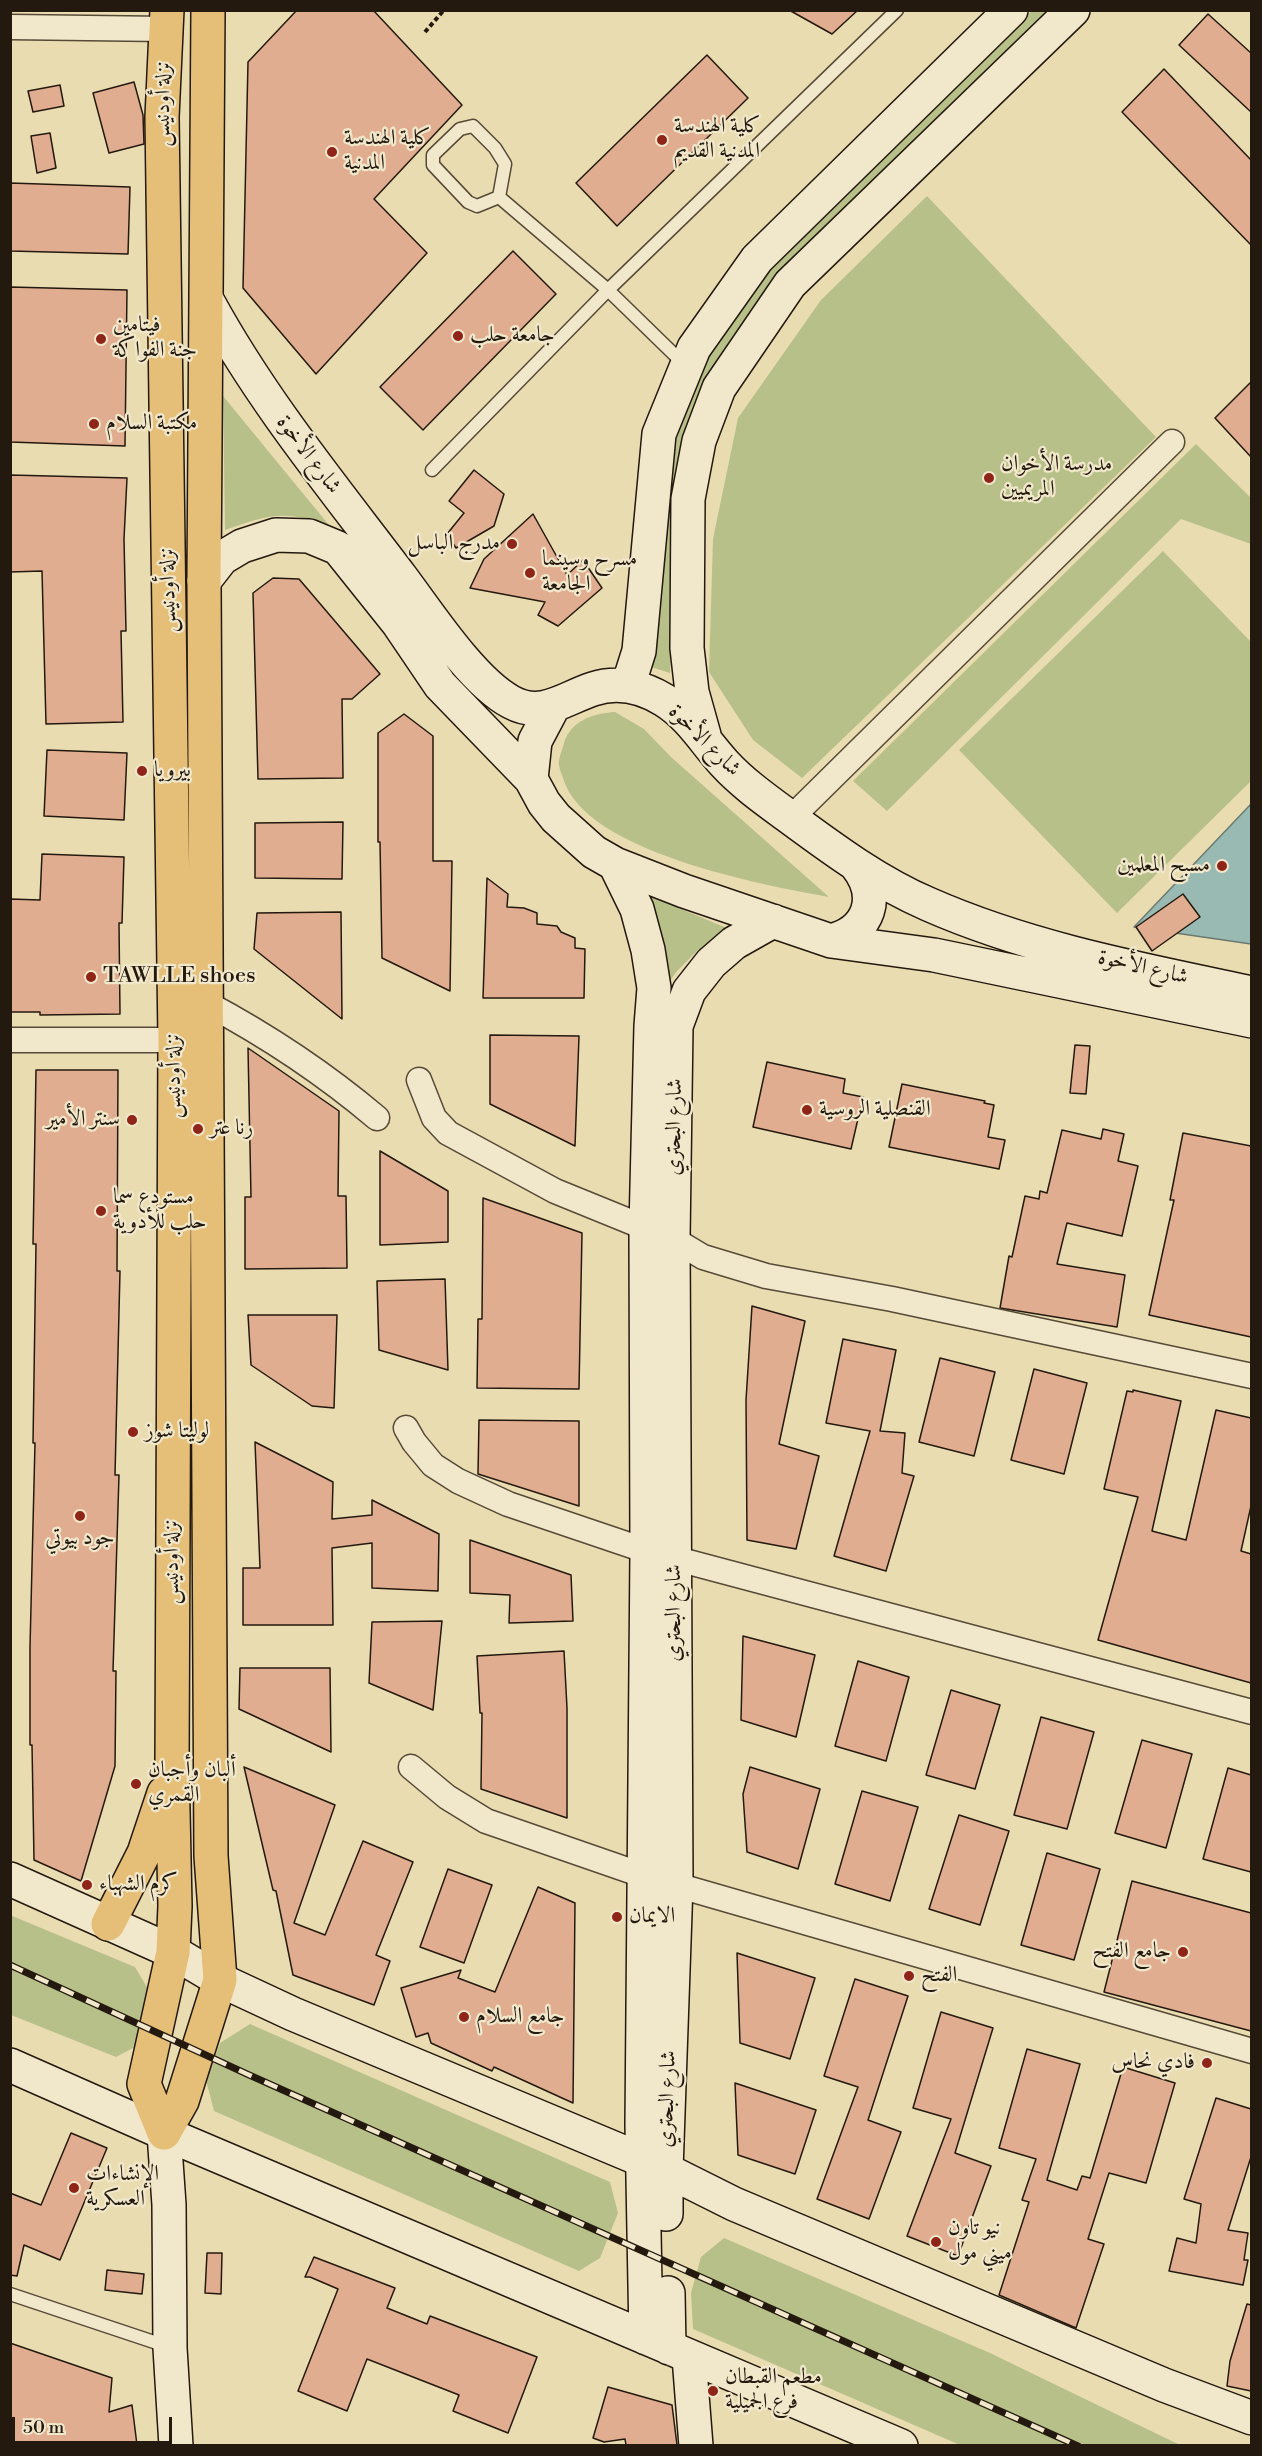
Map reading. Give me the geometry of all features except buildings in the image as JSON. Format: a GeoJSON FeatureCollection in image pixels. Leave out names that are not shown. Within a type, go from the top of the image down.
{"type":"FeatureCollection","features":[{"type":"Feature","properties":{"kind":"main road"},"geometry":{"type":"LineString","coordinates":[[176,2445],[170,2348],[169,2205],[164,2133],[182,2101],[220,1980],[211,1856],[204,581],[208,302],[208,10]]}},
{"type":"Feature","properties":{"kind":"main road"},"geometry":{"type":"LineString","coordinates":[[628,686],[639,651],[659,434],[694,348],[757,259],[1011,10]]}},
{"type":"Feature","properties":{"kind":"main road"},"geometry":{"type":"LineString","coordinates":[[705,739],[692,692],[687,648],[688,499],[699,441],[719,388],[790,284],[1073,10]]}},
{"type":"Feature","properties":{"kind":"main road","name":"نزلة أودنيس"},"geometry":{"type":"LineString","coordinates":[[164,2133],[144,2084],[173,1952],[175,1906],[172,1765],[175,1040],[162,117],[166,20]]}},
{"type":"Feature","properties":{"kind":"main road","name":"شارع الأخوة"},"geometry":{"type":"LineString","coordinates":[[208,302],[234,350],[265,398],[462,658],[510,702],[529,709],[553,707],[594,689],[628,686],[663,700],[679,711],[725,765],[791,818],[856,865],[924,903],[1001,933],[1162,974],[1251,993]]}},
{"type":"Feature","properties":{"kind":"main road","name":"شارع الأخوة"},"geometry":{"type":"LineString","coordinates":[[204,581],[222,558],[242,546],[276,535],[309,536],[338,548],[398,623],[440,685],[531,779],[544,803],[556,818],[574,836],[615,864],[831,941],[934,955],[1251,1021]]}},
{"type":"Feature","properties":{"kind":"main road"},"geometry":{"type":"LineString","coordinates":[[531,779],[535,741],[553,707]]}},
{"type":"Feature","properties":{"kind":"main road","name":"شارع البحتري"},"geometry":{"type":"LineString","coordinates":[[615,864],[637,909],[648,950],[654,988],[651,1026],[660,1233],[661,1556],[660,1880],[654,2165],[668,2348],[696,2445]]}},
{"type":"Feature","properties":{"kind":"main road"},"geometry":{"type":"LineString","coordinates":[[831,941],[854,932],[868,911],[869,886],[856,865]]}},
{"type":"Feature","properties":{"kind":"main road","name":"شارع البحتري"},"geometry":{"type":"LineString","coordinates":[[660,1233],[676,1026],[689,992],[711,963],[734,943],[773,921]]}},
{"type":"Feature","properties":{"kind":"main road"},"geometry":{"type":"LineString","coordinates":[[108,1924],[144,1853],[172,1765]]}},
{"type":"Feature","properties":{"kind":"main road"},"geometry":{"type":"LineString","coordinates":[[10,1879],[173,1952],[220,1980],[293,2014],[654,2165],[734,2204],[1164,2385],[1251,2418]]}},
{"type":"Feature","properties":{"kind":"main road"},"geometry":{"type":"LineString","coordinates":[[10,2065],[668,2348],[901,2445]]}},
{"type":"Feature","properties":{"kind":"street"},"geometry":{"type":"LineString","coordinates":[[10,27],[166,20]]}},
{"type":"Feature","properties":{"kind":"street"},"geometry":{"type":"LineString","coordinates":[[791,818],[1172,442]]}},
{"type":"Feature","properties":{"kind":"street"},"geometry":{"type":"LineString","coordinates":[[206,1003],[250,1026],[346,1092],[377,1118]]}},
{"type":"Feature","properties":{"kind":"street"},"geometry":{"type":"LineString","coordinates":[[10,1040],[175,1040]]}},
{"type":"Feature","properties":{"kind":"street"},"geometry":{"type":"LineString","coordinates":[[419,1080],[434,1118],[448,1133],[555,1191],[660,1233],[703,1257],[766,1276],[892,1299],[1251,1376]]}},
{"type":"Feature","properties":{"kind":"street"},"geometry":{"type":"LineString","coordinates":[[406,1428],[418,1448],[433,1465],[458,1481],[508,1504],[661,1556],[1251,1712]]}},
{"type":"Feature","properties":{"kind":"street"},"geometry":{"type":"LineString","coordinates":[[411,1767],[447,1797],[486,1821],[660,1880],[1251,2051]]}},
{"type":"Feature","properties":{"kind":"lane"},"geometry":{"type":"LineString","coordinates":[[432,470],[608,290],[897,10]]}},
{"type":"Feature","properties":{"kind":"lane"},"geometry":{"type":"LineString","coordinates":[[473,126],[495,148],[505,164],[499,197],[477,206],[468,202],[433,165],[433,155],[460,129],[473,126]]}},
{"type":"Feature","properties":{"kind":"lane"},"geometry":{"type":"LineString","coordinates":[[499,197],[608,290],[686,367]]}},
{"type":"Feature","properties":{"kind":"lane"},"geometry":{"type":"LineString","coordinates":[[10,2294],[170,2348]]}},
{"type":"Feature","properties":{"kind":"path"},"geometry":{"type":"LineString","coordinates":[[425,32],[444,10]]}},
{"type":"Feature","properties":{"kind":"green space"},"geometry":{"type":"Polygon","coordinates":[[[1032,11],[1059,11],[768,296],[680,496],[670,673],[651,667],[666,457],[695,376],[738,307],[788,248],[1032,11]]]}},
{"type":"Feature","properties":{"kind":"green space"},"geometry":{"type":"Polygon","coordinates":[[[927,196],[1156,437],[802,778],[753,740],[709,672],[713,539],[738,418],[821,300],[927,196]]]}},
{"type":"Feature","properties":{"kind":"green space"},"geometry":{"type":"Polygon","coordinates":[[[223,396],[333,530],[304,518],[279,516],[254,520],[225,530],[223,396]]]}},
{"type":"Feature","properties":{"kind":"green space"},"geometry":{"type":"Polygon","coordinates":[[[1196,444],[1251,498],[1251,544],[1181,519],[887,811],[853,781],[1196,444]]]}},
{"type":"Feature","properties":{"kind":"green space"},"geometry":{"type":"Polygon","coordinates":[[[1163,551],[1251,642],[1251,781],[1117,913],[959,750],[1163,551]]]}},
{"type":"Feature","properties":{"kind":"green space"},"geometry":{"type":"Polygon","coordinates":[[[615,712],[644,729],[671,757],[829,897],[721,874],[679,861],[639,845],[604,826],[578,804],[559,767],[567,735],[585,719],[615,712]]]}},
{"type":"Feature","properties":{"kind":"green space"},"geometry":{"type":"Polygon","coordinates":[[[643,893],[741,934],[698,950],[677,971],[658,998],[643,893]]]}},
{"type":"Feature","properties":{"kind":"green space"},"geometry":{"type":"Polygon","coordinates":[[[10,1915],[135,1967],[148,1989],[135,2047],[116,2057],[11,2015],[10,1915]]]}},
{"type":"Feature","properties":{"kind":"green space"},"geometry":{"type":"Polygon","coordinates":[[[250,2024],[610,2182],[618,2213],[600,2258],[579,2271],[214,2111],[206,2080],[220,2043],[250,2024]]]}},
{"type":"Feature","properties":{"kind":"green space"},"geometry":{"type":"Polygon","coordinates":[[[724,2238],[990,2353],[1180,2445],[960,2445],[693,2329],[691,2293],[701,2257],[724,2238]]]}},
{"type":"Feature","properties":{"kind":"water","name":"مسبح المعلمين"},"geometry":{"type":"Polygon","coordinates":[[[1251,804],[1251,944],[1134,927],[1251,804]]]}},
{"type":"Feature","properties":{"kind":"railway"},"geometry":{"type":"LineString","coordinates":[[10,1965],[247,2074],[1078,2446]]}},
{"type":"Feature","properties":{"kind":"place","name":"كلية الهندسة المدنية القديم"},"geometry":{"type":"Point","coordinates":[662,140]}},
{"type":"Feature","properties":{"kind":"place","name":"كلية الهندسة المدنية"},"geometry":{"type":"Point","coordinates":[332,152]}},
{"type":"Feature","properties":{"kind":"place","name":"جامعة حلب"},"geometry":{"type":"Point","coordinates":[458,336]}},
{"type":"Feature","properties":{"kind":"place","name":"فيتامين جنة الفواكة"},"geometry":{"type":"Point","coordinates":[101,339]}},
{"type":"Feature","properties":{"kind":"place","name":"مكتبة السلام"},"geometry":{"type":"Point","coordinates":[94,424]}},
{"type":"Feature","properties":{"kind":"place","name":"مدرسة الأخوان المريميين"},"geometry":{"type":"Point","coordinates":[989,478]}},
{"type":"Feature","properties":{"kind":"place","name":"مدرج الباسل"},"geometry":{"type":"Point","coordinates":[512,544]}},
{"type":"Feature","properties":{"kind":"place","name":"مسرح وسينما الجامعة"},"geometry":{"type":"Point","coordinates":[530,573]}},
{"type":"Feature","properties":{"kind":"place","name":"بيرويا"},"geometry":{"type":"Point","coordinates":[142,771]}},
{"type":"Feature","properties":{"kind":"place","name":"مسبح المعلمين"},"geometry":{"type":"Point","coordinates":[1222,866]}},
{"type":"Feature","properties":{"kind":"place","name":"TAWLLE shoes"},"geometry":{"type":"Point","coordinates":[91,977]}},
{"type":"Feature","properties":{"kind":"place","name":"القنصلية الروسية"},"geometry":{"type":"Point","coordinates":[807,1110]}},
{"type":"Feature","properties":{"kind":"place","name":"سنتر الأمير"},"geometry":{"type":"Point","coordinates":[132,1120]}},
{"type":"Feature","properties":{"kind":"place","name":"رنا عتر"},"geometry":{"type":"Point","coordinates":[198,1129]}},
{"type":"Feature","properties":{"kind":"place","name":"مستودع سما حلب للأدوية"},"geometry":{"type":"Point","coordinates":[101,1211]}},
{"type":"Feature","properties":{"kind":"place","name":"لوليتا شوز"},"geometry":{"type":"Point","coordinates":[133,1432]}},
{"type":"Feature","properties":{"kind":"place","name":"جود بيوتي"},"geometry":{"type":"Point","coordinates":[80,1516]}},
{"type":"Feature","properties":{"kind":"place","name":"ألبان وأجبان القمري"},"geometry":{"type":"Point","coordinates":[136,1784]}},
{"type":"Feature","properties":{"kind":"place","name":"كرم الشهباء"},"geometry":{"type":"Point","coordinates":[87,1885]}},
{"type":"Feature","properties":{"kind":"place","name":"الايمان"},"geometry":{"type":"Point","coordinates":[617,1917]}},
{"type":"Feature","properties":{"kind":"place","name":"جامع الفتح"},"geometry":{"type":"Point","coordinates":[1183,1952]}},
{"type":"Feature","properties":{"kind":"place","name":"الفتح"},"geometry":{"type":"Point","coordinates":[909,1976]}},
{"type":"Feature","properties":{"kind":"place","name":"جامع السلام"},"geometry":{"type":"Point","coordinates":[464,2017]}},
{"type":"Feature","properties":{"kind":"place","name":"فادي نحاس"},"geometry":{"type":"Point","coordinates":[1207,2063]}},
{"type":"Feature","properties":{"kind":"place","name":"الإنشاءات العسكرية"},"geometry":{"type":"Point","coordinates":[74,2188]}},
{"type":"Feature","properties":{"kind":"place","name":"نيو تاون ميني مول"},"geometry":{"type":"Point","coordinates":[936,2242]}},
{"type":"Feature","properties":{"kind":"place","name":"مطعم القبطان فرع الجميلية"},"geometry":{"type":"Point","coordinates":[713,2391]}}]}
